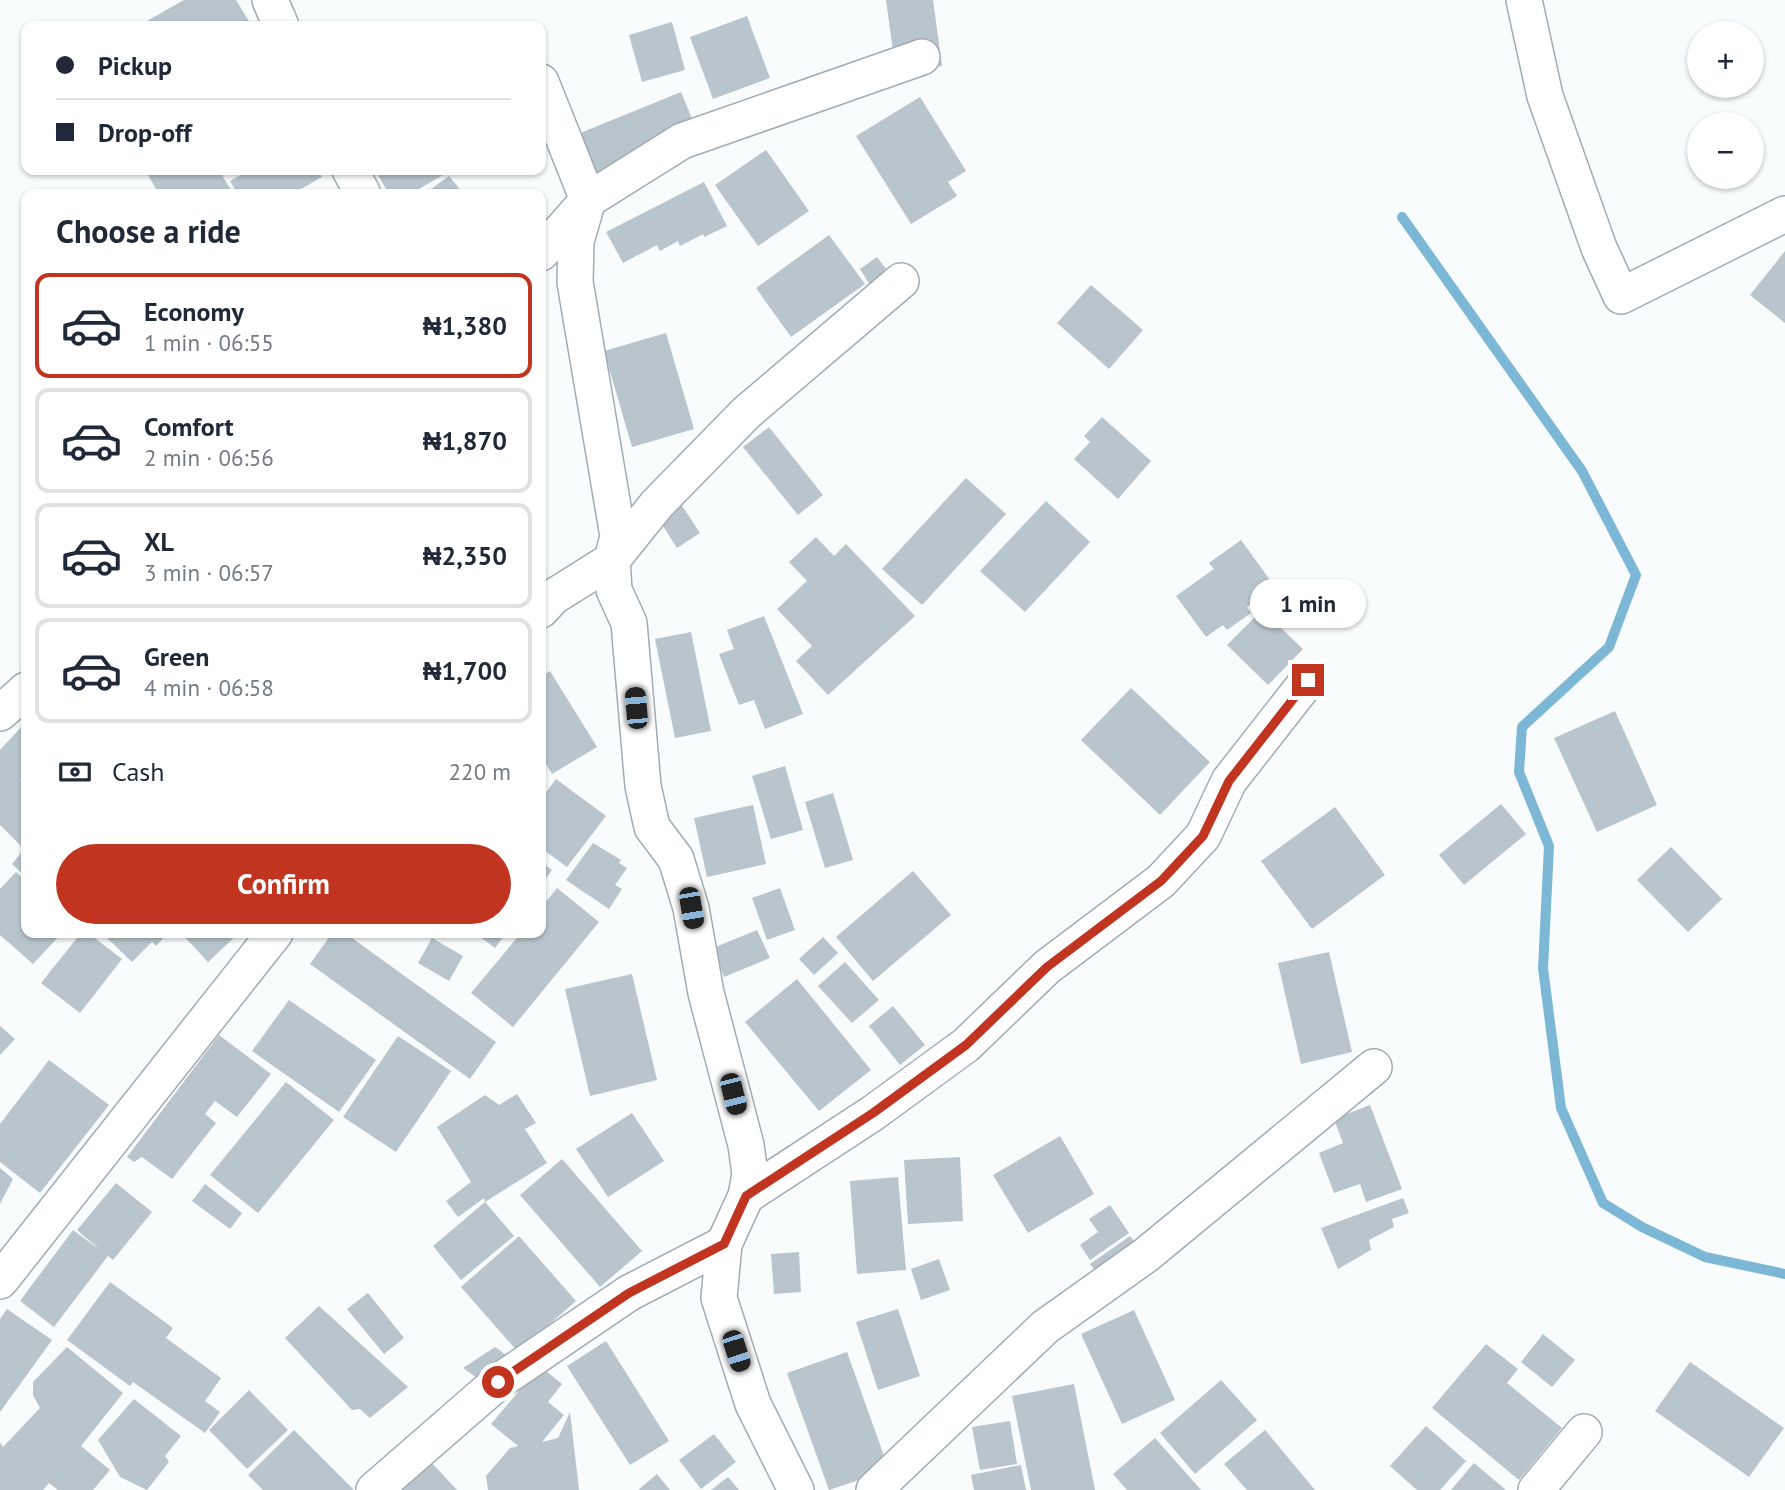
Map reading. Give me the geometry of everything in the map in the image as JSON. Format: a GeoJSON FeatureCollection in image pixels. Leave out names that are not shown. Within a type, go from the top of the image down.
{"type":"FeatureCollection","features":[{"type":"Feature","properties":{"kind":"street"},"geometry":{"type":"LineString","coordinates":[[270,0],[279,21]]}},
{"type":"Feature","properties":{"kind":"street"},"geometry":{"type":"LineString","coordinates":[[1524,0],[1545,96],[1599,248],[1621,296],[1785,214]]}},
{"type":"Feature","properties":{"kind":"street"},"geometry":{"type":"LineString","coordinates":[[546,247],[588,200],[682,141],[922,57]]}},
{"type":"Feature","properties":{"kind":"street"},"geometry":{"type":"LineString","coordinates":[[546,95],[588,200],[576,241],[575,282],[618,536],[611,560],[614,590],[629,623],[643,786],[652,827],[676,859],[691,908],[706,993],[746,1145],[750,1174],[746,1196],[724,1244],[719,1298],[753,1404],[796,1490]]}},
{"type":"Feature","properties":{"kind":"street"},"geometry":{"type":"LineString","coordinates":[[546,605],[553,597],[611,560],[657,504],[746,414],[901,281]]}},
{"type":"Feature","properties":{"kind":"street"},"geometry":{"type":"LineString","coordinates":[[746,1196],[873,1113],[966,1045],[1047,967],[1161,881],[1203,836],[1229,781],[1308,680]]}},
{"type":"Feature","properties":{"kind":"street"},"geometry":{"type":"LineString","coordinates":[[0,713],[21,694]]}},
{"type":"Feature","properties":{"kind":"street"},"geometry":{"type":"LineString","coordinates":[[0,1281],[271,938]]}},
{"type":"Feature","properties":{"kind":"street"},"geometry":{"type":"LineString","coordinates":[[874,1490],[1045,1326],[1146,1255],[1374,1067]]}},
{"type":"Feature","properties":{"kind":"street"},"geometry":{"type":"LineString","coordinates":[[374,1490],[498,1382],[629,1293],[724,1244]]}},
{"type":"Feature","properties":{"kind":"street"},"geometry":{"type":"LineString","coordinates":[[1536,1490],[1584,1432]]}},
{"type":"Feature","properties":{"kind":"building"},"geometry":{"type":"Polygon","coordinates":[[[184,0],[236,0],[249,21],[147,21],[184,0]]]}},
{"type":"Feature","properties":{"kind":"building"},"geometry":{"type":"Polygon","coordinates":[[[886,0],[933,0],[942,66],[896,73],[886,0]]]}},
{"type":"Feature","properties":{"kind":"building"},"geometry":{"type":"Polygon","coordinates":[[[747,16],[770,78],[713,99],[690,37],[747,16]]]}},
{"type":"Feature","properties":{"kind":"building"},"geometry":{"type":"Polygon","coordinates":[[[672,22],[685,70],[642,82],[629,35],[672,22]]]}},
{"type":"Feature","properties":{"kind":"building"},"geometry":{"type":"Polygon","coordinates":[[[681,92],[703,145],[590,191],[568,138],[681,92]]]}},
{"type":"Feature","properties":{"kind":"building"},"geometry":{"type":"Polygon","coordinates":[[[920,97],[966,171],[948,182],[957,196],[911,224],[856,136],[920,97]]]}},
{"type":"Feature","properties":{"kind":"building"},"geometry":{"type":"Polygon","coordinates":[[[766,150],[809,211],[758,246],[715,185],[766,150]]]}},
{"type":"Feature","properties":{"kind":"building"},"geometry":{"type":"Polygon","coordinates":[[[148,175],[222,175],[230,189],[156,189],[148,175]]]}},
{"type":"Feature","properties":{"kind":"building"},"geometry":{"type":"Polygon","coordinates":[[[240,175],[322,177],[301,189],[235,189],[230,181],[240,175]]]}},
{"type":"Feature","properties":{"kind":"building"},"geometry":{"type":"Polygon","coordinates":[[[378,175],[443,175],[419,189],[386,189],[378,175]]]}},
{"type":"Feature","properties":{"kind":"building"},"geometry":{"type":"Polygon","coordinates":[[[449,176],[460,189],[431,189],[449,176]]]}},
{"type":"Feature","properties":{"kind":"building"},"geometry":{"type":"Polygon","coordinates":[[[704,182],[727,226],[680,246],[678,241],[660,251],[657,245],[623,263],[606,232],[704,182]]]}},
{"type":"Feature","properties":{"kind":"building"},"geometry":{"type":"Polygon","coordinates":[[[829,235],[865,284],[791,337],[756,288],[829,235]]]}},
{"type":"Feature","properties":{"kind":"building"},"geometry":{"type":"Polygon","coordinates":[[[1785,251],[1785,323],[1750,295],[1785,251]]]}},
{"type":"Feature","properties":{"kind":"building"},"geometry":{"type":"Polygon","coordinates":[[[877,257],[889,273],[870,285],[860,269],[877,257]]]}},
{"type":"Feature","properties":{"kind":"building"},"geometry":{"type":"Polygon","coordinates":[[[1091,285],[1143,330],[1109,369],[1057,323],[1091,285]]]}},
{"type":"Feature","properties":{"kind":"building"},"geometry":{"type":"Polygon","coordinates":[[[666,333],[694,429],[632,447],[604,351],[666,333]]]}},
{"type":"Feature","properties":{"kind":"building"},"geometry":{"type":"Polygon","coordinates":[[[1102,417],[1151,461],[1118,499],[1074,459],[1090,442],[1084,436],[1102,417]]]}},
{"type":"Feature","properties":{"kind":"building"},"geometry":{"type":"Polygon","coordinates":[[[769,427],[823,495],[798,515],[743,447],[769,427]]]}},
{"type":"Feature","properties":{"kind":"building"},"geometry":{"type":"Polygon","coordinates":[[[966,478],[1006,514],[922,605],[882,569],[966,478]]]}},
{"type":"Feature","properties":{"kind":"building"},"geometry":{"type":"Polygon","coordinates":[[[679,501],[700,533],[677,548],[656,515],[679,501]]]}},
{"type":"Feature","properties":{"kind":"building"},"geometry":{"type":"Polygon","coordinates":[[[1046,501],[1090,542],[1025,612],[980,571],[1046,501]]]}},
{"type":"Feature","properties":{"kind":"building"},"geometry":{"type":"Polygon","coordinates":[[[816,537],[834,556],[846,544],[915,616],[828,695],[796,661],[812,646],[777,609],[807,581],[789,562],[816,537]]]}},
{"type":"Feature","properties":{"kind":"building"},"geometry":{"type":"Polygon","coordinates":[[[1241,540],[1275,587],[1247,607],[1251,613],[1227,630],[1223,625],[1206,637],[1176,596],[1214,569],[1209,563],[1241,540]]]}},
{"type":"Feature","properties":{"kind":"building"},"geometry":{"type":"Polygon","coordinates":[[[1262,610],[1303,649],[1268,685],[1227,645],[1262,610]]]}},
{"type":"Feature","properties":{"kind":"building"},"geometry":{"type":"Polygon","coordinates":[[[764,616],[803,714],[765,729],[754,700],[739,705],[719,654],[734,649],[727,630],[764,616]]]}},
{"type":"Feature","properties":{"kind":"building"},"geometry":{"type":"Polygon","coordinates":[[[691,632],[711,731],[675,738],[655,639],[691,632]]]}},
{"type":"Feature","properties":{"kind":"building"},"geometry":{"type":"Polygon","coordinates":[[[550,671],[597,747],[552,774],[546,764],[546,674],[550,671]]]}},
{"type":"Feature","properties":{"kind":"building"},"geometry":{"type":"Polygon","coordinates":[[[1131,688],[1210,762],[1160,815],[1081,740],[1131,688]]]}},
{"type":"Feature","properties":{"kind":"building"},"geometry":{"type":"Polygon","coordinates":[[[1615,711],[1657,805],[1597,832],[1554,738],[1615,711]]]}},
{"type":"Feature","properties":{"kind":"building"},"geometry":{"type":"Polygon","coordinates":[[[21,727],[21,781],[18,778],[21,781],[21,846],[0,825],[0,750],[21,727]]]}},
{"type":"Feature","properties":{"kind":"building"},"geometry":{"type":"Polygon","coordinates":[[[785,766],[803,830],[771,839],[752,776],[785,766]]]}},
{"type":"Feature","properties":{"kind":"building"},"geometry":{"type":"Polygon","coordinates":[[[556,779],[606,816],[567,867],[546,852],[546,792],[556,779]]]}},
{"type":"Feature","properties":{"kind":"building"},"geometry":{"type":"Polygon","coordinates":[[[833,793],[853,860],[825,868],[805,802],[833,793]]]}},
{"type":"Feature","properties":{"kind":"building"},"geometry":{"type":"Polygon","coordinates":[[[1501,804],[1526,834],[1464,885],[1439,855],[1501,804]]]}},
{"type":"Feature","properties":{"kind":"building"},"geometry":{"type":"Polygon","coordinates":[[[753,805],[766,864],[707,877],[694,818],[753,805]]]}},
{"type":"Feature","properties":{"kind":"building"},"geometry":{"type":"Polygon","coordinates":[[[1335,807],[1385,875],[1312,929],[1261,861],[1335,807]]]}},
{"type":"Feature","properties":{"kind":"building"},"geometry":{"type":"Polygon","coordinates":[[[593,843],[621,860],[619,863],[627,868],[615,885],[622,889],[609,909],[566,880],[593,843]]]}},
{"type":"Feature","properties":{"kind":"building"},"geometry":{"type":"Polygon","coordinates":[[[1671,847],[1722,899],[1688,932],[1637,880],[1671,847]]]}},
{"type":"Feature","properties":{"kind":"building"},"geometry":{"type":"Polygon","coordinates":[[[21,853],[21,872],[12,864],[21,853]]]}},
{"type":"Feature","properties":{"kind":"building"},"geometry":{"type":"Polygon","coordinates":[[[546,866],[552,870],[546,878],[546,866]]]}},
{"type":"Feature","properties":{"kind":"building"},"geometry":{"type":"Polygon","coordinates":[[[913,871],[951,915],[873,981],[836,937],[913,871]]]}},
{"type":"Feature","properties":{"kind":"building"},"geometry":{"type":"Polygon","coordinates":[[[16,872],[21,876],[21,938],[57,938],[33,964],[0,935],[0,889],[16,872]]]}},
{"type":"Feature","properties":{"kind":"building"},"geometry":{"type":"Polygon","coordinates":[[[557,888],[599,922],[513,1027],[471,993],[517,938],[546,938],[546,902],[557,888]]]}},
{"type":"Feature","properties":{"kind":"building"},"geometry":{"type":"Polygon","coordinates":[[[780,888],[795,930],[767,940],[752,898],[780,888]]]}},
{"type":"Feature","properties":{"kind":"building"},"geometry":{"type":"Polygon","coordinates":[[[757,930],[770,958],[724,977],[713,948],[757,930]]]}},
{"type":"Feature","properties":{"kind":"building"},"geometry":{"type":"Polygon","coordinates":[[[823,937],[838,953],[814,975],[799,959],[823,937]]]}},
{"type":"Feature","properties":{"kind":"building"},"geometry":{"type":"Polygon","coordinates":[[[77,938],[95,938],[122,959],[80,1013],[41,983],[77,938]]]}},
{"type":"Feature","properties":{"kind":"building"},"geometry":{"type":"Polygon","coordinates":[[[107,938],[163,938],[156,946],[152,942],[132,962],[107,938]]]}},
{"type":"Feature","properties":{"kind":"building"},"geometry":{"type":"Polygon","coordinates":[[[186,938],[234,938],[208,962],[186,938]]]}},
{"type":"Feature","properties":{"kind":"building"},"geometry":{"type":"Polygon","coordinates":[[[328,938],[352,938],[496,1042],[470,1079],[310,964],[328,938]]]}},
{"type":"Feature","properties":{"kind":"building"},"geometry":{"type":"Polygon","coordinates":[[[432,938],[463,956],[449,981],[418,963],[432,938]]]}},
{"type":"Feature","properties":{"kind":"building"},"geometry":{"type":"Polygon","coordinates":[[[482,938],[502,938],[495,948],[482,938]]]}},
{"type":"Feature","properties":{"kind":"building"},"geometry":{"type":"Polygon","coordinates":[[[1329,952],[1352,1052],[1301,1064],[1278,963],[1329,952]]]}},
{"type":"Feature","properties":{"kind":"building"},"geometry":{"type":"Polygon","coordinates":[[[845,962],[879,1000],[852,1023],[818,986],[845,962]]]}},
{"type":"Feature","properties":{"kind":"building"},"geometry":{"type":"Polygon","coordinates":[[[632,974],[657,1080],[590,1096],[565,989],[632,974]]]}},
{"type":"Feature","properties":{"kind":"building"},"geometry":{"type":"Polygon","coordinates":[[[797,979],[871,1070],[819,1111],[745,1022],[797,979]]]}},
{"type":"Feature","properties":{"kind":"building"},"geometry":{"type":"Polygon","coordinates":[[[289,1000],[376,1060],[339,1112],[252,1051],[289,1000]]]}},
{"type":"Feature","properties":{"kind":"building"},"geometry":{"type":"Polygon","coordinates":[[[893,1006],[925,1045],[900,1065],[869,1026],[893,1006]]]}},
{"type":"Feature","properties":{"kind":"building"},"geometry":{"type":"Polygon","coordinates":[[[0,1026],[15,1039],[0,1055],[0,1026]]]}},
{"type":"Feature","properties":{"kind":"building"},"geometry":{"type":"Polygon","coordinates":[[[219,1035],[271,1074],[237,1117],[215,1101],[205,1114],[216,1123],[172,1179],[142,1157],[134,1162],[127,1157],[219,1035]]]}},
{"type":"Feature","properties":{"kind":"building"},"geometry":{"type":"Polygon","coordinates":[[[398,1036],[451,1071],[396,1152],[343,1117],[398,1036]]]}},
{"type":"Feature","properties":{"kind":"building"},"geometry":{"type":"Polygon","coordinates":[[[49,1060],[109,1105],[40,1193],[0,1162],[0,1124],[49,1060]]]}},
{"type":"Feature","properties":{"kind":"building"},"geometry":{"type":"Polygon","coordinates":[[[286,1082],[334,1120],[258,1213],[210,1175],[286,1082]]]}},
{"type":"Feature","properties":{"kind":"building"},"geometry":{"type":"Polygon","coordinates":[[[517,1094],[536,1123],[525,1129],[547,1163],[485,1202],[484,1198],[458,1217],[446,1201],[471,1182],[437,1127],[485,1095],[499,1105],[517,1094]]]}},
{"type":"Feature","properties":{"kind":"building"},"geometry":{"type":"Polygon","coordinates":[[[1370,1105],[1402,1189],[1366,1202],[1360,1184],[1334,1193],[1319,1153],[1343,1143],[1334,1119],[1370,1105]]]}},
{"type":"Feature","properties":{"kind":"building"},"geometry":{"type":"Polygon","coordinates":[[[632,1113],[664,1161],[608,1197],[576,1149],[632,1113]]]}},
{"type":"Feature","properties":{"kind":"building"},"geometry":{"type":"Polygon","coordinates":[[[1060,1136],[1094,1194],[1028,1233],[993,1175],[1060,1136]]]}},
{"type":"Feature","properties":{"kind":"building"},"geometry":{"type":"Polygon","coordinates":[[[960,1157],[963,1221],[908,1224],[904,1160],[960,1157]]]}},
{"type":"Feature","properties":{"kind":"building"},"geometry":{"type":"Polygon","coordinates":[[[562,1159],[642,1251],[600,1287],[520,1195],[562,1159]]]}},
{"type":"Feature","properties":{"kind":"building"},"geometry":{"type":"Polygon","coordinates":[[[0,1168],[13,1179],[0,1204],[0,1168]]]}},
{"type":"Feature","properties":{"kind":"building"},"geometry":{"type":"Polygon","coordinates":[[[898,1177],[906,1270],[857,1274],[850,1181],[898,1177]]]}},
{"type":"Feature","properties":{"kind":"building"},"geometry":{"type":"Polygon","coordinates":[[[116,1183],[152,1212],[113,1260],[108,1256],[54,1327],[20,1301],[73,1230],[100,1250],[77,1230],[116,1183]]]}},
{"type":"Feature","properties":{"kind":"building"},"geometry":{"type":"Polygon","coordinates":[[[205,1184],[242,1213],[230,1229],[192,1201],[205,1184]]]}},
{"type":"Feature","properties":{"kind":"building"},"geometry":{"type":"Polygon","coordinates":[[[1403,1198],[1409,1213],[1392,1219],[1394,1227],[1369,1240],[1371,1250],[1338,1269],[1321,1228],[1403,1198]]]}},
{"type":"Feature","properties":{"kind":"building"},"geometry":{"type":"Polygon","coordinates":[[[485,1202],[514,1236],[461,1280],[433,1246],[485,1202]]]}},
{"type":"Feature","properties":{"kind":"building"},"geometry":{"type":"Polygon","coordinates":[[[1110,1205],[1129,1233],[1090,1260],[1080,1245],[1098,1232],[1089,1219],[1110,1205]]]}},
{"type":"Feature","properties":{"kind":"building"},"geometry":{"type":"Polygon","coordinates":[[[519,1236],[576,1301],[518,1352],[461,1287],[519,1236]]]}},
{"type":"Feature","properties":{"kind":"building"},"geometry":{"type":"Polygon","coordinates":[[[1130,1236],[1141,1250],[1101,1279],[1090,1264],[1130,1236]]]}},
{"type":"Feature","properties":{"kind":"building"},"geometry":{"type":"Polygon","coordinates":[[[799,1252],[801,1292],[774,1294],[771,1254],[799,1252]]]}},
{"type":"Feature","properties":{"kind":"building"},"geometry":{"type":"Polygon","coordinates":[[[939,1259],[950,1290],[921,1300],[911,1269],[939,1259]]]}},
{"type":"Feature","properties":{"kind":"building"},"geometry":{"type":"Polygon","coordinates":[[[110,1282],[173,1328],[166,1338],[221,1378],[205,1401],[220,1412],[205,1433],[133,1382],[130,1386],[67,1340],[110,1282]]]}},
{"type":"Feature","properties":{"kind":"building"},"geometry":{"type":"Polygon","coordinates":[[[368,1293],[404,1338],[384,1354],[347,1309],[368,1293]]]}},
{"type":"Feature","properties":{"kind":"building"},"geometry":{"type":"Polygon","coordinates":[[[319,1306],[408,1387],[370,1418],[360,1409],[352,1410],[285,1338],[319,1306]]]}},
{"type":"Feature","properties":{"kind":"building"},"geometry":{"type":"Polygon","coordinates":[[[7,1309],[52,1340],[0,1412],[0,1319],[7,1309]]]}},
{"type":"Feature","properties":{"kind":"building"},"geometry":{"type":"Polygon","coordinates":[[[898,1309],[920,1376],[878,1390],[856,1322],[898,1309]]]}},
{"type":"Feature","properties":{"kind":"building"},"geometry":{"type":"Polygon","coordinates":[[[1134,1310],[1175,1400],[1122,1424],[1081,1334],[1134,1310]]]}},
{"type":"Feature","properties":{"kind":"building"},"geometry":{"type":"Polygon","coordinates":[[[1543,1334],[1575,1360],[1552,1387],[1521,1362],[1543,1334]]]}},
{"type":"Feature","properties":{"kind":"building"},"geometry":{"type":"Polygon","coordinates":[[[606,1341],[669,1441],[630,1465],[567,1366],[606,1341]]]}},
{"type":"Feature","properties":{"kind":"building"},"geometry":{"type":"Polygon","coordinates":[[[1486,1344],[1518,1369],[1507,1383],[1562,1428],[1519,1480],[1432,1408],[1486,1344]]]}},
{"type":"Feature","properties":{"kind":"building"},"geometry":{"type":"Polygon","coordinates":[[[67,1347],[123,1393],[81,1446],[110,1470],[93,1490],[58,1490],[49,1483],[43,1490],[0,1490],[0,1442],[3,1447],[40,1408],[33,1395],[33,1382],[67,1347]]]}},
{"type":"Feature","properties":{"kind":"building"},"geometry":{"type":"Polygon","coordinates":[[[495,1347],[513,1360],[484,1383],[463,1368],[495,1347]]]}},
{"type":"Feature","properties":{"kind":"building"},"geometry":{"type":"Polygon","coordinates":[[[847,1352],[889,1470],[829,1490],[787,1373],[847,1352]]]}},
{"type":"Feature","properties":{"kind":"building"},"geometry":{"type":"Polygon","coordinates":[[[1690,1362],[1784,1428],[1749,1477],[1655,1411],[1690,1362]]]}},
{"type":"Feature","properties":{"kind":"building"},"geometry":{"type":"Polygon","coordinates":[[[540,1366],[562,1384],[548,1402],[564,1415],[542,1442],[558,1438],[570,1412],[579,1490],[488,1490],[486,1476],[510,1448],[518,1446],[491,1424],[540,1366]]]}},
{"type":"Feature","properties":{"kind":"building"},"geometry":{"type":"Polygon","coordinates":[[[1221,1380],[1257,1420],[1195,1474],[1160,1433],[1221,1380]]]}},
{"type":"Feature","properties":{"kind":"building"},"geometry":{"type":"Polygon","coordinates":[[[1074,1384],[1095,1490],[1031,1490],[1012,1396],[1074,1384]]]}},
{"type":"Feature","properties":{"kind":"building"},"geometry":{"type":"Polygon","coordinates":[[[249,1390],[288,1430],[247,1469],[209,1430],[249,1390]]]}},
{"type":"Feature","properties":{"kind":"building"},"geometry":{"type":"Polygon","coordinates":[[[134,1399],[181,1436],[165,1456],[169,1462],[147,1490],[120,1477],[98,1440],[134,1399]]]}},
{"type":"Feature","properties":{"kind":"building"},"geometry":{"type":"Polygon","coordinates":[[[1010,1421],[1017,1464],[980,1470],[972,1427],[1010,1421]]]}},
{"type":"Feature","properties":{"kind":"building"},"geometry":{"type":"Polygon","coordinates":[[[1426,1426],[1466,1461],[1440,1490],[1417,1490],[1390,1466],[1426,1426]]]}},
{"type":"Feature","properties":{"kind":"building"},"geometry":{"type":"Polygon","coordinates":[[[294,1430],[354,1490],[263,1490],[248,1475],[294,1430]]]}},
{"type":"Feature","properties":{"kind":"building"},"geometry":{"type":"Polygon","coordinates":[[[1265,1430],[1315,1490],[1247,1490],[1224,1464],[1265,1430]]]}},
{"type":"Feature","properties":{"kind":"building"},"geometry":{"type":"Polygon","coordinates":[[[714,1434],[736,1462],[701,1489],[679,1460],[714,1434]]]}},
{"type":"Feature","properties":{"kind":"building"},"geometry":{"type":"Polygon","coordinates":[[[1155,1438],[1201,1490],[1127,1490],[1113,1474],[1155,1438]]]}},
{"type":"Feature","properties":{"kind":"building"},"geometry":{"type":"Polygon","coordinates":[[[430,1461],[457,1490],[398,1490],[430,1461]]]}},
{"type":"Feature","properties":{"kind":"building"},"geometry":{"type":"Polygon","coordinates":[[[1474,1463],[1506,1490],[1451,1490],[1474,1463]]]}},
{"type":"Feature","properties":{"kind":"building"},"geometry":{"type":"Polygon","coordinates":[[[1021,1465],[1026,1490],[974,1490],[971,1475],[1021,1465]]]}},
{"type":"Feature","properties":{"kind":"building"},"geometry":{"type":"Polygon","coordinates":[[[657,1474],[670,1490],[638,1490],[657,1474]]]}},
{"type":"Feature","properties":{"kind":"building"},"geometry":{"type":"Polygon","coordinates":[[[728,1477],[739,1490],[711,1490],[728,1477]]]}},
{"type":"Feature","properties":{"kind":"waterway"},"geometry":{"type":"LineString","coordinates":[[1402,217],[1582,471],[1636,575],[1609,647],[1522,727],[1519,772],[1549,846],[1543,968],[1561,1108],[1603,1203],[1642,1227],[1705,1257],[1785,1274]]}},
{"type":"Feature","properties":{"kind":"route"},"geometry":{"type":"LineString","coordinates":[[498,1382],[629,1293],[724,1244],[746,1196],[873,1113],[966,1045],[1047,967],[1161,881],[1203,836],[1229,781],[1308,680]]}}]}
